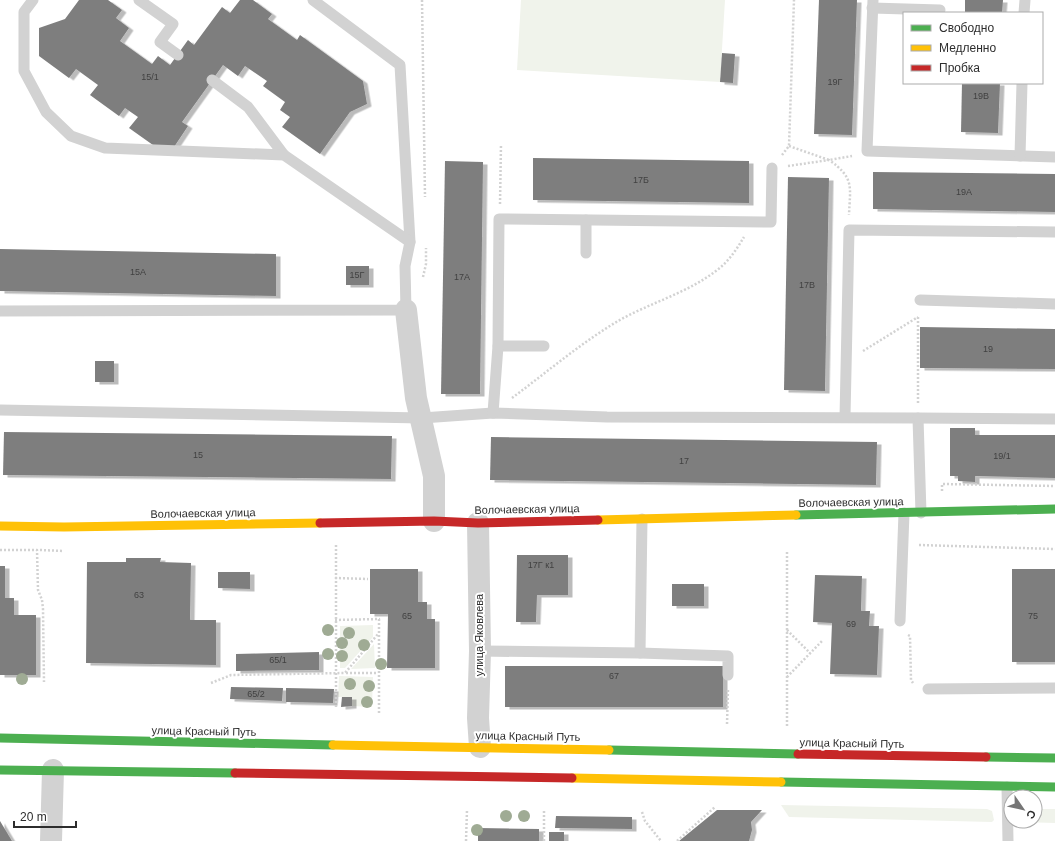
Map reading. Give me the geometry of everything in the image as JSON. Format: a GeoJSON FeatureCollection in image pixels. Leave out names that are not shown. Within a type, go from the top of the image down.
{"type":"FeatureCollection","features":[{"type":"Feature","properties":{"kind":"main road","name":"Волочаевская улица"},"geometry":{"type":"LineString","coordinates":[[0,526],[64,527],[434,521],[478,523],[1055,509]]}},
{"type":"Feature","properties":{"kind":"main road","name":"улица Красный Путь"},"geometry":{"type":"LineString","coordinates":[[0,738],[481,751],[1055,758]]}},
{"type":"Feature","properties":{"kind":"main road"},"geometry":{"type":"LineString","coordinates":[[0,770],[484,773],[1055,787]]}},
{"type":"Feature","properties":{"kind":"street"},"geometry":{"type":"LineString","coordinates":[[406,310],[416,398],[422,418],[434,476],[434,521]]}},
{"type":"Feature","properties":{"kind":"street","name":"улица Яковлева"},"geometry":{"type":"LineString","coordinates":[[478,523],[480,651],[478,718],[481,751]]}},
{"type":"Feature","properties":{"kind":"street"},"geometry":{"type":"LineString","coordinates":[[51,841],[53,770]]}},
{"type":"Feature","properties":{"kind":"lane"},"geometry":{"type":"LineString","coordinates":[[33,0],[24,12],[24,71],[46,112],[71,136],[105,148],[284,155]]}},
{"type":"Feature","properties":{"kind":"lane"},"geometry":{"type":"LineString","coordinates":[[139,0],[172,24],[160,42],[178,55]]}},
{"type":"Feature","properties":{"kind":"lane"},"geometry":{"type":"LineString","coordinates":[[0,311],[406,310],[405,266],[410,242],[400,66],[313,0]]}},
{"type":"Feature","properties":{"kind":"lane"},"geometry":{"type":"LineString","coordinates":[[1024,12],[1025,0]]}},
{"type":"Feature","properties":{"kind":"lane"},"geometry":{"type":"LineString","coordinates":[[940,10],[872,4],[867,151],[1055,157]]}},
{"type":"Feature","properties":{"kind":"lane"},"geometry":{"type":"LineString","coordinates":[[212,80],[248,107],[284,155],[410,242]]}},
{"type":"Feature","properties":{"kind":"lane"},"geometry":{"type":"LineString","coordinates":[[1020,156],[1022,84]]}},
{"type":"Feature","properties":{"kind":"lane"},"geometry":{"type":"LineString","coordinates":[[493,413],[498,346],[499,219],[771,222],[772,168]]}},
{"type":"Feature","properties":{"kind":"lane"},"geometry":{"type":"LineString","coordinates":[[586,220],[586,253]]}},
{"type":"Feature","properties":{"kind":"lane"},"geometry":{"type":"LineString","coordinates":[[845,417],[848,230],[1055,232]]}},
{"type":"Feature","properties":{"kind":"lane"},"geometry":{"type":"LineString","coordinates":[[920,300],[1055,304]]}},
{"type":"Feature","properties":{"kind":"lane"},"geometry":{"type":"LineString","coordinates":[[498,346],[544,346]]}},
{"type":"Feature","properties":{"kind":"lane"},"geometry":{"type":"LineString","coordinates":[[0,410],[422,418],[493,413],[607,418],[845,417],[1055,419]]}},
{"type":"Feature","properties":{"kind":"lane"},"geometry":{"type":"LineString","coordinates":[[918,418],[921,513]]}},
{"type":"Feature","properties":{"kind":"lane"},"geometry":{"type":"LineString","coordinates":[[900,621],[904,513]]}},
{"type":"Feature","properties":{"kind":"lane"},"geometry":{"type":"LineString","coordinates":[[640,653],[642,519]]}},
{"type":"Feature","properties":{"kind":"lane"},"geometry":{"type":"LineString","coordinates":[[480,651],[640,653],[728,656],[728,675]]}},
{"type":"Feature","properties":{"kind":"lane"},"geometry":{"type":"LineString","coordinates":[[928,689],[1055,688]]}},
{"type":"Feature","properties":{"kind":"lane"},"geometry":{"type":"LineString","coordinates":[[1007,787],[1008,841]]}},
{"type":"Feature","properties":{"kind":"path"},"geometry":{"type":"LineString","coordinates":[[772,168],[789,146],[794,0]]}},
{"type":"Feature","properties":{"kind":"path"},"geometry":{"type":"LineString","coordinates":[[499,219],[500,144]]}},
{"type":"Feature","properties":{"kind":"path"},"geometry":{"type":"LineString","coordinates":[[789,146],[829,160],[841,168],[850,182],[848,230]]}},
{"type":"Feature","properties":{"kind":"path"},"geometry":{"type":"LineString","coordinates":[[772,168],[858,156],[867,151]]}},
{"type":"Feature","properties":{"kind":"path"},"geometry":{"type":"LineString","coordinates":[[493,413],[585,343],[618,321],[697,283],[722,266],[736,250],[754,222]]}},
{"type":"Feature","properties":{"kind":"path"},"geometry":{"type":"LineString","coordinates":[[918,418],[918,316],[920,300]]}},
{"type":"Feature","properties":{"kind":"path"},"geometry":{"type":"LineString","coordinates":[[847,362],[918,316]]}},
{"type":"Feature","properties":{"kind":"path"},"geometry":{"type":"LineString","coordinates":[[336,545],[336,709]]}},
{"type":"Feature","properties":{"kind":"path"},"geometry":{"type":"LineString","coordinates":[[902,545],[1055,549]]}},
{"type":"Feature","properties":{"kind":"path"},"geometry":{"type":"LineString","coordinates":[[0,550],[63,551]]}},
{"type":"Feature","properties":{"kind":"path"},"geometry":{"type":"LineString","coordinates":[[37,550],[38,590],[42,600],[43,609],[44,682]]}},
{"type":"Feature","properties":{"kind":"path"},"geometry":{"type":"LineString","coordinates":[[787,552],[787,726]]}},
{"type":"Feature","properties":{"kind":"path"},"geometry":{"type":"LineString","coordinates":[[335,578],[368,578]]}},
{"type":"Feature","properties":{"kind":"path"},"geometry":{"type":"LineString","coordinates":[[335,620],[379,619],[379,713]]}},
{"type":"Feature","properties":{"kind":"path"},"geometry":{"type":"LineString","coordinates":[[900,621],[900,627],[910,636],[911,680],[919,687],[928,689]]}},
{"type":"Feature","properties":{"kind":"path"},"geometry":{"type":"LineString","coordinates":[[787,630],[810,653]]}},
{"type":"Feature","properties":{"kind":"path"},"geometry":{"type":"LineString","coordinates":[[346,673],[378,634]]}},
{"type":"Feature","properties":{"kind":"path"},"geometry":{"type":"LineString","coordinates":[[787,677],[823,640]]}},
{"type":"Feature","properties":{"kind":"path"},"geometry":{"type":"LineString","coordinates":[[211,682],[231,675],[378,673]]}},
{"type":"Feature","properties":{"kind":"path"},"geometry":{"type":"LineString","coordinates":[[727,724],[728,675]]}},
{"type":"Feature","properties":{"kind":"path"},"geometry":{"type":"LineString","coordinates":[[677,841],[715,807]]}},
{"type":"Feature","properties":{"kind":"path"},"geometry":{"type":"LineString","coordinates":[[466,841],[467,810]]}},
{"type":"Feature","properties":{"kind":"path"},"geometry":{"type":"LineString","coordinates":[[544,811],[544,841]]}},
{"type":"Feature","properties":{"kind":"path"},"geometry":{"type":"LineString","coordinates":[[642,812],[645,821],[661,841]]}},
{"type":"Feature","properties":{"kind":"shaded area"},"geometry":{"type":"Polygon","coordinates":[[[521,0],[725,0],[720,82],[517,70],[521,0]]]}},
{"type":"Feature","properties":{"kind":"shaded area"},"geometry":{"type":"Polygon","coordinates":[[[373,625],[373,637],[345,668],[340,668],[340,626],[373,625]]]}},
{"type":"Feature","properties":{"kind":"shaded area"},"geometry":{"type":"Polygon","coordinates":[[[374,644],[375,668],[351,669],[374,644]]]}},
{"type":"Feature","properties":{"kind":"shaded area"},"geometry":{"type":"Polygon","coordinates":[[[339,676],[373,677],[372,707],[352,706],[352,697],[338,697],[339,676]]]}},
{"type":"Feature","properties":{"kind":"shaded area"},"geometry":{"type":"Polygon","coordinates":[[[781,805],[987,809],[992,811],[994,820],[992,822],[789,817],[781,805]]]}},
{"type":"Feature","properties":{"kind":"shaded area"},"geometry":{"type":"Polygon","coordinates":[[[1043,809],[1055,809],[1055,823],[1043,823],[1043,809]]]}},
{"type":"Feature","properties":{"kind":"building"},"geometry":{"type":"Polygon","coordinates":[[[79,0],[108,0],[122,10],[116,18],[129,28],[120,41],[152,64],[158,56],[170,65],[188,40],[194,45],[222,7],[230,13],[240,0],[253,0],[272,14],[268,19],[297,40],[300,35],[363,81],[367,104],[350,112],[320,154],[282,127],[290,117],[280,110],[285,102],[263,86],[267,81],[245,66],[238,76],[223,65],[182,122],[188,126],[174,147],[153,145],[129,128],[138,117],[125,108],[119,116],[90,95],[98,85],[76,69],[69,78],[39,56],[39,28],[65,19],[79,0]]]}},
{"type":"Feature","properties":{"kind":"building"},"geometry":{"type":"Polygon","coordinates":[[[819,0],[857,0],[852,135],[814,134],[819,0]]]}},
{"type":"Feature","properties":{"kind":"building"},"geometry":{"type":"Polygon","coordinates":[[[965,0],[1003,0],[1002,12],[965,12],[965,0]]]}},
{"type":"Feature","properties":{"kind":"building"},"geometry":{"type":"Polygon","coordinates":[[[722,53],[735,54],[733,83],[720,82],[722,53]]]}},
{"type":"Feature","properties":{"kind":"building"},"geometry":{"type":"Polygon","coordinates":[[[962,84],[1000,84],[998,133],[961,132],[962,84]]]}},
{"type":"Feature","properties":{"kind":"building"},"geometry":{"type":"Polygon","coordinates":[[[533,158],[749,161],[749,203],[533,200],[533,158]]]}},
{"type":"Feature","properties":{"kind":"building"},"geometry":{"type":"Polygon","coordinates":[[[445,161],[483,162],[480,394],[441,394],[445,161]]]}},
{"type":"Feature","properties":{"kind":"building"},"geometry":{"type":"Polygon","coordinates":[[[873,172],[1055,174],[1055,212],[873,209],[873,172]]]}},
{"type":"Feature","properties":{"kind":"building"},"geometry":{"type":"Polygon","coordinates":[[[788,177],[829,178],[825,391],[784,390],[788,177]]]}},
{"type":"Feature","properties":{"kind":"building"},"geometry":{"type":"Polygon","coordinates":[[[0,249],[276,254],[276,296],[0,291],[0,249]]]}},
{"type":"Feature","properties":{"kind":"building"},"geometry":{"type":"Polygon","coordinates":[[[346,266],[369,266],[369,285],[346,285],[346,266]]]}},
{"type":"Feature","properties":{"kind":"building"},"geometry":{"type":"Polygon","coordinates":[[[920,327],[1055,329],[1055,369],[920,368],[920,327]]]}},
{"type":"Feature","properties":{"kind":"building"},"geometry":{"type":"Polygon","coordinates":[[[95,361],[114,361],[114,382],[95,382],[95,361]]]}},
{"type":"Feature","properties":{"kind":"building"},"geometry":{"type":"Polygon","coordinates":[[[950,428],[975,428],[975,435],[1055,435],[1055,478],[975,476],[975,482],[958,481],[958,476],[950,476],[950,428]]]}},
{"type":"Feature","properties":{"kind":"building"},"geometry":{"type":"Polygon","coordinates":[[[4,432],[392,436],[391,479],[3,475],[4,432]]]}},
{"type":"Feature","properties":{"kind":"building"},"geometry":{"type":"Polygon","coordinates":[[[491,437],[877,442],[876,485],[490,480],[491,437]]]}},
{"type":"Feature","properties":{"kind":"building"},"geometry":{"type":"Polygon","coordinates":[[[517,555],[568,555],[568,595],[537,595],[536,622],[516,622],[517,555]]]}},
{"type":"Feature","properties":{"kind":"building"},"geometry":{"type":"Polygon","coordinates":[[[126,558],[161,558],[160,562],[191,563],[190,620],[216,620],[216,665],[86,663],[87,562],[126,562],[126,558]]]}},
{"type":"Feature","properties":{"kind":"building"},"geometry":{"type":"Polygon","coordinates":[[[0,566],[5,566],[5,598],[14,598],[14,615],[36,615],[36,675],[0,675],[0,566]]]}},
{"type":"Feature","properties":{"kind":"building"},"geometry":{"type":"Polygon","coordinates":[[[370,569],[418,569],[418,602],[427,602],[427,619],[435,619],[435,668],[387,668],[388,614],[370,614],[370,569]]]}},
{"type":"Feature","properties":{"kind":"building"},"geometry":{"type":"Polygon","coordinates":[[[1012,569],[1055,569],[1055,662],[1012,662],[1012,569]]]}},
{"type":"Feature","properties":{"kind":"building"},"geometry":{"type":"Polygon","coordinates":[[[218,572],[250,572],[250,589],[218,588],[218,572]]]}},
{"type":"Feature","properties":{"kind":"building"},"geometry":{"type":"Polygon","coordinates":[[[815,575],[862,576],[861,611],[870,611],[869,626],[879,626],[877,675],[830,674],[832,623],[813,622],[815,575]]]}},
{"type":"Feature","properties":{"kind":"building"},"geometry":{"type":"Polygon","coordinates":[[[672,584],[704,584],[704,606],[672,606],[672,584]]]}},
{"type":"Feature","properties":{"kind":"building"},"geometry":{"type":"Polygon","coordinates":[[[319,652],[319,670],[236,671],[236,654],[319,652]]]}},
{"type":"Feature","properties":{"kind":"building"},"geometry":{"type":"Polygon","coordinates":[[[505,666],[723,666],[723,707],[505,707],[505,666]]]}},
{"type":"Feature","properties":{"kind":"building"},"geometry":{"type":"Polygon","coordinates":[[[231,687],[283,688],[282,701],[230,699],[231,687]]]}},
{"type":"Feature","properties":{"kind":"building"},"geometry":{"type":"Polygon","coordinates":[[[286,688],[334,689],[333,703],[286,702],[286,688]]]}},
{"type":"Feature","properties":{"kind":"building"},"geometry":{"type":"Polygon","coordinates":[[[342,697],[352,697],[352,706],[341,707],[342,697]]]}},
{"type":"Feature","properties":{"kind":"building"},"geometry":{"type":"Polygon","coordinates":[[[717,810],[762,810],[751,822],[752,830],[749,841],[679,841],[717,810]]]}},
{"type":"Feature","properties":{"kind":"building"},"geometry":{"type":"Polygon","coordinates":[[[556,816],[632,817],[632,829],[555,828],[556,816]]]}},
{"type":"Feature","properties":{"kind":"building"},"geometry":{"type":"Polygon","coordinates":[[[0,821],[12,841],[0,841],[0,821]]]}},
{"type":"Feature","properties":{"kind":"building"},"geometry":{"type":"Polygon","coordinates":[[[478,828],[539,829],[539,841],[478,841],[478,828]]]}},
{"type":"Feature","properties":{"kind":"building"},"geometry":{"type":"Polygon","coordinates":[[[549,832],[564,832],[564,841],[549,841],[549,832]]]}},
{"type":"Feature","properties":{"kind":"traffic: fast"},"geometry":{"type":"LineString","coordinates":[[796,515],[1055,509]]}},
{"type":"Feature","properties":{"kind":"traffic: fast"},"geometry":{"type":"LineString","coordinates":[[0,738],[333,745]]}},
{"type":"Feature","properties":{"kind":"traffic: fast"},"geometry":{"type":"LineString","coordinates":[[609,750],[798,754]]}},
{"type":"Feature","properties":{"kind":"traffic: fast"},"geometry":{"type":"LineString","coordinates":[[986,757],[1055,758]]}},
{"type":"Feature","properties":{"kind":"traffic: fast"},"geometry":{"type":"LineString","coordinates":[[0,770],[235,773]]}},
{"type":"Feature","properties":{"kind":"traffic: fast"},"geometry":{"type":"LineString","coordinates":[[781,782],[1055,787]]}},
{"type":"Feature","properties":{"kind":"traffic: slow"},"geometry":{"type":"LineString","coordinates":[[598,520],[796,515]]}},
{"type":"Feature","properties":{"kind":"traffic: slow"},"geometry":{"type":"LineString","coordinates":[[0,526],[64,527],[320,523]]}},
{"type":"Feature","properties":{"kind":"traffic: slow"},"geometry":{"type":"LineString","coordinates":[[333,745],[609,750]]}},
{"type":"Feature","properties":{"kind":"traffic: slow"},"geometry":{"type":"LineString","coordinates":[[572,778],[781,782]]}},
{"type":"Feature","properties":{"kind":"traffic: jam"},"geometry":{"type":"LineString","coordinates":[[320,523],[434,521],[478,523],[598,520]]}},
{"type":"Feature","properties":{"kind":"traffic: jam"},"geometry":{"type":"LineString","coordinates":[[798,754],[986,757]]}},
{"type":"Feature","properties":{"kind":"traffic: jam"},"geometry":{"type":"LineString","coordinates":[[235,773],[572,778]]}}]}
